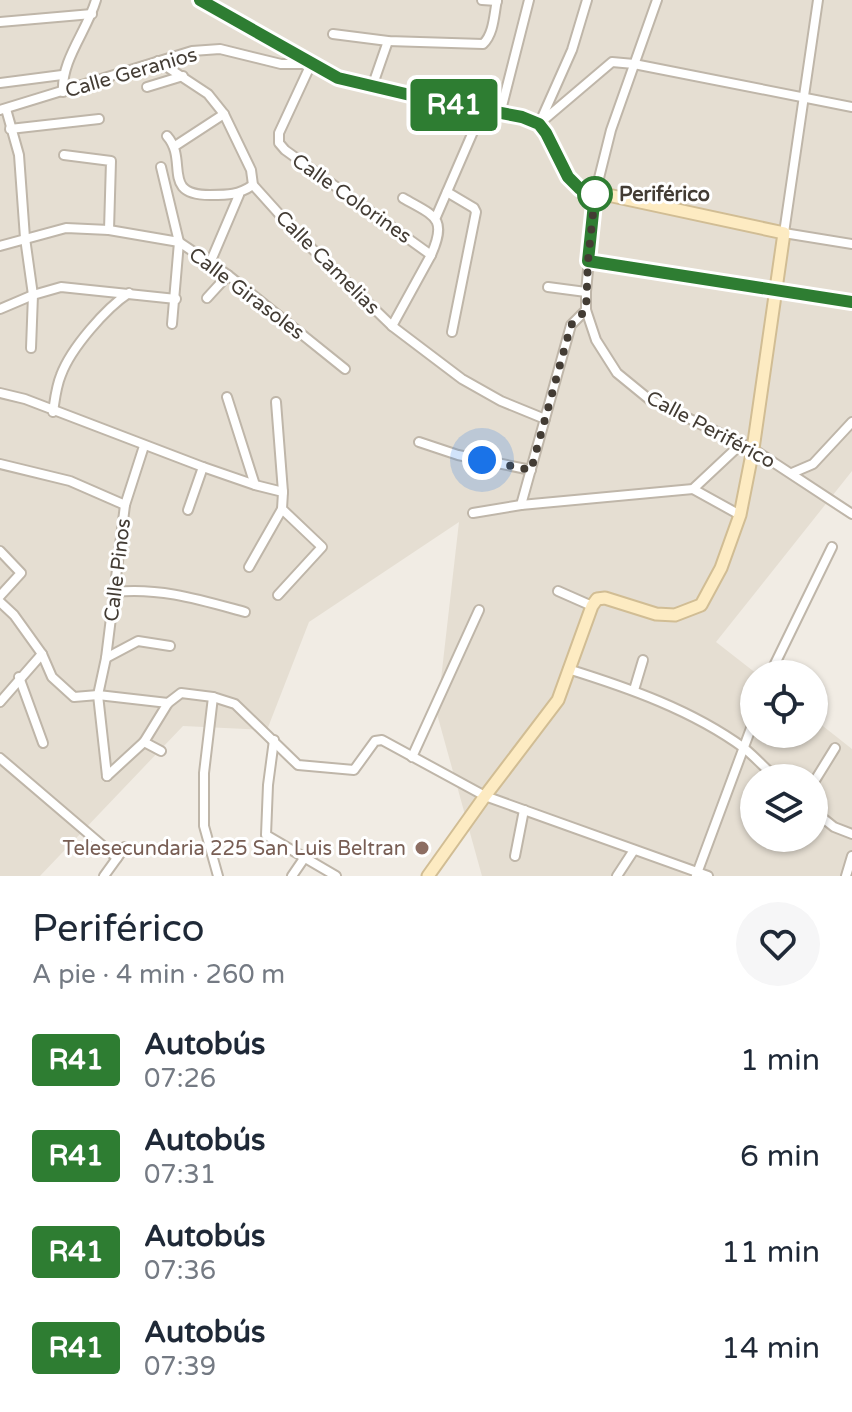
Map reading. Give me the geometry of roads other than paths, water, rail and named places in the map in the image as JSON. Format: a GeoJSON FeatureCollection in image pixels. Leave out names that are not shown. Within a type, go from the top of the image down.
{"type":"FeatureCollection","features":[{"type":"Feature","properties":{"kind":"main road"},"geometry":{"type":"LineString","coordinates":[[200,0],[338,78],[482,111],[522,117],[539,124],[568,177],[580,189],[784,233],[753,449],[740,515],[721,568],[701,605],[675,615],[656,614],[605,598],[597,599],[558,700],[428,876]]}},
{"type":"Feature","properties":{"kind":"street"},"geometry":{"type":"LineString","coordinates":[[63,92],[62,75],[96,0]]}},
{"type":"Feature","properties":{"kind":"street"},"geometry":{"type":"LineString","coordinates":[[333,34],[388,41],[483,44],[491,30],[497,1],[482,0]]}},
{"type":"Feature","properties":{"kind":"street"},"geometry":{"type":"LineString","coordinates":[[500,114],[529,0]]}},
{"type":"Feature","properties":{"kind":"street"},"geometry":{"type":"LineString","coordinates":[[539,124],[572,50],[587,0]]}},
{"type":"Feature","properties":{"kind":"street","name":"Calle Periférico"},"geometry":{"type":"LineString","coordinates":[[657,0],[611,130],[595,194],[586,310],[596,340],[617,373],[650,400],[753,449],[852,514]]}},
{"type":"Feature","properties":{"kind":"street"},"geometry":{"type":"LineString","coordinates":[[818,0],[784,233],[852,244]]}},
{"type":"Feature","properties":{"kind":"street"},"geometry":{"type":"LineString","coordinates":[[0,22],[92,14]]}},
{"type":"Feature","properties":{"kind":"street"},"geometry":{"type":"LineString","coordinates":[[372,87],[388,41]]}},
{"type":"Feature","properties":{"kind":"street","name":"Calle Geranios"},"geometry":{"type":"LineString","coordinates":[[3,110],[192,51],[220,49],[281,64],[311,64]]}},
{"type":"Feature","properties":{"kind":"street","name":"Calle Camelias"},"geometry":{"type":"LineString","coordinates":[[158,61],[208,94],[224,114],[251,170],[253,185],[298,235],[392,326],[462,379],[501,401],[545,419]]}},
{"type":"Feature","properties":{"kind":"street"},"geometry":{"type":"LineString","coordinates":[[539,124],[612,62],[852,107]]}},
{"type":"Feature","properties":{"kind":"street","name":"Calle Colorines"},"geometry":{"type":"LineString","coordinates":[[311,64],[279,133],[279,143],[431,255],[392,326]]}},
{"type":"Feature","properties":{"kind":"street"},"geometry":{"type":"LineString","coordinates":[[0,83],[62,75]]}},
{"type":"Feature","properties":{"kind":"street"},"geometry":{"type":"LineString","coordinates":[[147,87],[183,76]]}},
{"type":"Feature","properties":{"kind":"street"},"geometry":{"type":"LineString","coordinates":[[3,110],[19,155],[33,295],[31,348]]}},
{"type":"Feature","properties":{"kind":"street"},"geometry":{"type":"LineString","coordinates":[[436,217],[482,111]]}},
{"type":"Feature","properties":{"kind":"street"},"geometry":{"type":"LineString","coordinates":[[175,146],[224,114]]}},
{"type":"Feature","properties":{"kind":"street"},"geometry":{"type":"LineString","coordinates":[[10,129],[99,119]]}},
{"type":"Feature","properties":{"kind":"street"},"geometry":{"type":"LineString","coordinates":[[167,136],[175,146],[176,168],[185,191],[194,195],[239,195]]}},
{"type":"Feature","properties":{"kind":"street"},"geometry":{"type":"LineString","coordinates":[[68,155],[111,161],[109,230]]}},
{"type":"Feature","properties":{"kind":"street"},"geometry":{"type":"LineString","coordinates":[[161,167],[179,242],[172,324]]}},
{"type":"Feature","properties":{"kind":"street"},"geometry":{"type":"LineString","coordinates":[[210,263],[239,195],[253,185]]}},
{"type":"Feature","properties":{"kind":"street"},"geometry":{"type":"LineString","coordinates":[[447,192],[476,212],[452,332]]}},
{"type":"Feature","properties":{"kind":"street"},"geometry":{"type":"LineString","coordinates":[[403,198],[436,217],[440,224],[431,255]]}},
{"type":"Feature","properties":{"kind":"street","name":"Calle Girasoles"},"geometry":{"type":"LineString","coordinates":[[0,246],[66,228],[109,230],[179,242],[228,275],[345,369]]}},
{"type":"Feature","properties":{"kind":"street"},"geometry":{"type":"LineString","coordinates":[[588,261],[852,302]]}},
{"type":"Feature","properties":{"kind":"street"},"geometry":{"type":"LineString","coordinates":[[207,298],[228,275]]}},
{"type":"Feature","properties":{"kind":"street"},"geometry":{"type":"LineString","coordinates":[[0,309],[61,287],[176,299]]}},
{"type":"Feature","properties":{"kind":"street"},"geometry":{"type":"LineString","coordinates":[[548,287],[586,292]]}},
{"type":"Feature","properties":{"kind":"street"},"geometry":{"type":"LineString","coordinates":[[53,412],[62,372],[74,352],[105,314],[130,292]]}},
{"type":"Feature","properties":{"kind":"street"},"geometry":{"type":"LineString","coordinates":[[521,505],[571,325],[586,310]]}},
{"type":"Feature","properties":{"kind":"street"},"geometry":{"type":"LineString","coordinates":[[0,393],[25,399],[203,467],[283,492]]}},
{"type":"Feature","properties":{"kind":"street"},"geometry":{"type":"LineString","coordinates":[[227,397],[255,485]]}},
{"type":"Feature","properties":{"kind":"street"},"geometry":{"type":"LineString","coordinates":[[249,567],[282,509],[276,402]]}},
{"type":"Feature","properties":{"kind":"street"},"geometry":{"type":"LineString","coordinates":[[792,473],[813,464],[848,436],[852,422]]}},
{"type":"Feature","properties":{"kind":"street"},"geometry":{"type":"LineString","coordinates":[[419,442],[458,455],[531,470]]}},
{"type":"Feature","properties":{"kind":"street"},"geometry":{"type":"LineString","coordinates":[[693,489],[741,444]]}},
{"type":"Feature","properties":{"kind":"street","name":"Calle Pinos"},"geometry":{"type":"LineString","coordinates":[[144,446],[125,505],[106,658],[98,695],[107,776],[144,742]]}},
{"type":"Feature","properties":{"kind":"street"},"geometry":{"type":"LineString","coordinates":[[0,464],[70,481],[125,505]]}},
{"type":"Feature","properties":{"kind":"street"},"geometry":{"type":"LineString","coordinates":[[188,510],[203,467]]}},
{"type":"Feature","properties":{"kind":"street"},"geometry":{"type":"LineString","coordinates":[[473,513],[521,505],[693,489],[740,515]]}},
{"type":"Feature","properties":{"kind":"street"},"geometry":{"type":"LineString","coordinates":[[278,595],[322,547],[282,509]]}},
{"type":"Feature","properties":{"kind":"street"},"geometry":{"type":"LineString","coordinates":[[777,660],[832,547]]}},
{"type":"Feature","properties":{"kind":"street"},"geometry":{"type":"LineString","coordinates":[[0,551],[21,573],[0,599],[42,654],[52,677],[74,697],[98,695],[168,703]]}},
{"type":"Feature","properties":{"kind":"street"},"geometry":{"type":"LineString","coordinates":[[114,592],[140,589],[185,595],[245,612]]}},
{"type":"Feature","properties":{"kind":"street"},"geometry":{"type":"LineString","coordinates":[[558,591],[592,606]]}},
{"type":"Feature","properties":{"kind":"street"},"geometry":{"type":"LineString","coordinates":[[412,757],[479,610]]}},
{"type":"Feature","properties":{"kind":"street"},"geometry":{"type":"LineString","coordinates":[[106,658],[138,641],[170,646]]}},
{"type":"Feature","properties":{"kind":"street"},"geometry":{"type":"LineString","coordinates":[[0,702],[42,654]]}},
{"type":"Feature","properties":{"kind":"street"},"geometry":{"type":"LineString","coordinates":[[634,690],[643,660]]}},
{"type":"Feature","properties":{"kind":"street"},"geometry":{"type":"LineString","coordinates":[[568,669],[634,690],[696,719],[744,749],[761,764]]}},
{"type":"Feature","properties":{"kind":"street"},"geometry":{"type":"LineString","coordinates":[[19,677],[43,743]]}},
{"type":"Feature","properties":{"kind":"street"},"geometry":{"type":"LineString","coordinates":[[161,751],[144,742],[168,703],[181,693],[213,697],[235,704],[298,765],[354,770],[378,739],[485,796],[708,876]]}},
{"type":"Feature","properties":{"kind":"street"},"geometry":{"type":"LineString","coordinates":[[213,697],[204,773],[204,826],[218,876]]}},
{"type":"Feature","properties":{"kind":"street"},"geometry":{"type":"LineString","coordinates":[[274,740],[266,835],[336,876]]}},
{"type":"Feature","properties":{"kind":"street"},"geometry":{"type":"LineString","coordinates":[[825,764],[835,748]]}},
{"type":"Feature","properties":{"kind":"street"},"geometry":{"type":"LineString","coordinates":[[697,874],[744,749]]}},
{"type":"Feature","properties":{"kind":"street"},"geometry":{"type":"LineString","coordinates":[[0,758],[117,858]]}},
{"type":"Feature","properties":{"kind":"street"},"geometry":{"type":"LineString","coordinates":[[515,856],[524,810]]}},
{"type":"Feature","properties":{"kind":"street"},"geometry":{"type":"LineString","coordinates":[[828,822],[852,834]]}},
{"type":"Feature","properties":{"kind":"street"},"geometry":{"type":"LineString","coordinates":[[104,876],[125,847]]}},
{"type":"Feature","properties":{"kind":"street"},"geometry":{"type":"LineString","coordinates":[[617,876],[634,850]]}},
{"type":"Feature","properties":{"kind":"street"},"geometry":{"type":"LineString","coordinates":[[846,876],[852,856]]}},
{"type":"Feature","properties":{"kind":"street"},"geometry":{"type":"LineString","coordinates":[[292,876],[305,857]]}},
{"type":"Feature","properties":{"kind":"place","name":"Periférico"},"geometry":{"type":"Point","coordinates":[595,194]}},
{"type":"Feature","properties":{"kind":"place","name":"Telesecundaria 225 San Luis Beltran"},"geometry":{"type":"Point","coordinates":[422,848]}}]}
